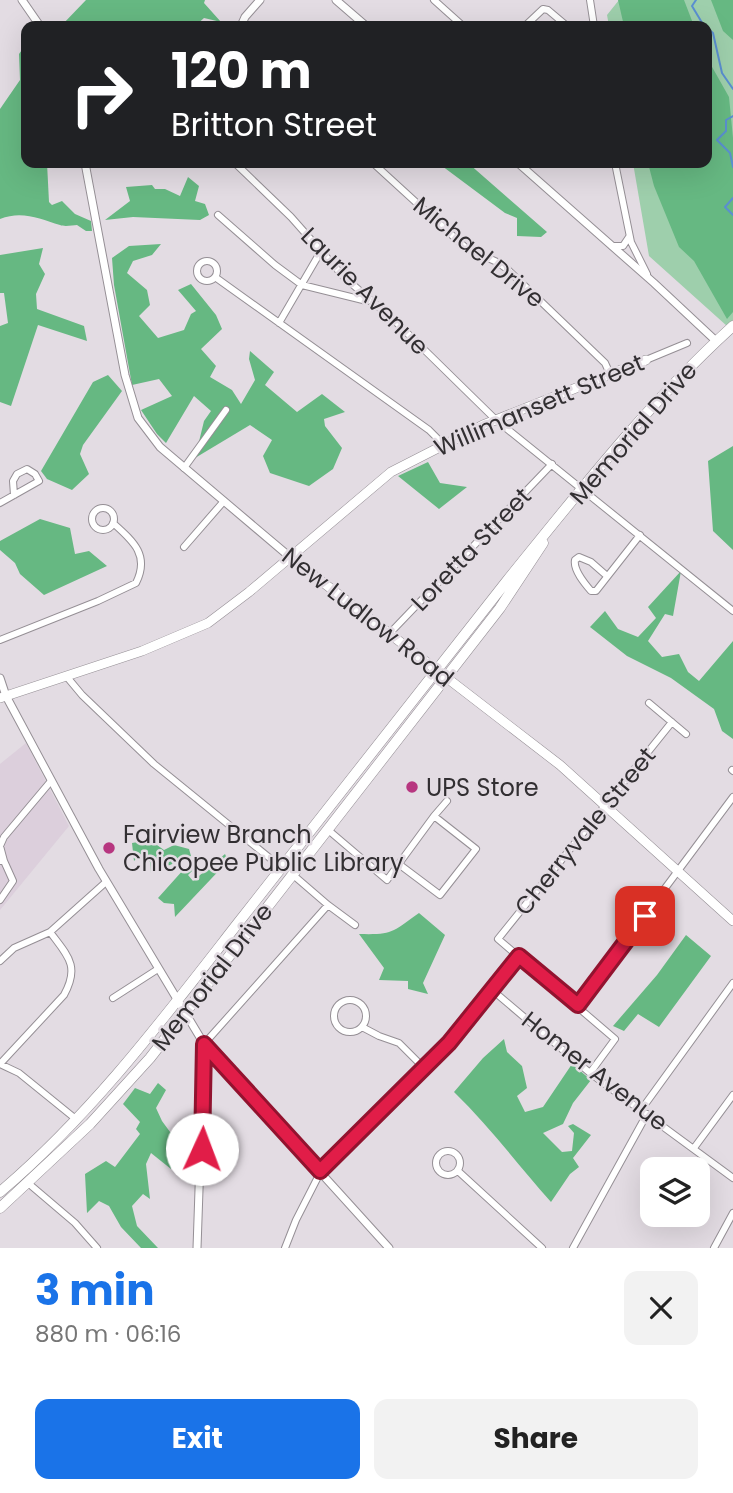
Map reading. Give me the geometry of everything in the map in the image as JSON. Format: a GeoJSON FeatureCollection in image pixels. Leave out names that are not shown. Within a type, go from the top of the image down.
{"type":"FeatureCollection","features":[{"type":"Feature","properties":{"kind":"main road"},"geometry":{"type":"LineString","coordinates":[[716,341],[733,326]]}},
{"type":"Feature","properties":{"kind":"main road","name":"Memorial Drive"},"geometry":{"type":"LineString","coordinates":[[0,1192],[77,1120],[120,1073],[436,669],[552,526],[655,402],[716,341]]}},
{"type":"Feature","properties":{"kind":"main road","name":"Willimansett Street"},"geometry":{"type":"LineString","coordinates":[[3,697],[142,651],[208,623],[392,471],[496,420],[646,360]]}},
{"type":"Feature","properties":{"kind":"main road","name":"Memorial Drive"},"geometry":{"type":"LineString","coordinates":[[0,1208],[122,1090],[517,586],[552,526]]}},
{"type":"Feature","properties":{"kind":"main road","name":"New Ludlow Road"},"geometry":{"type":"LineString","coordinates":[[290,557],[560,765],[733,921]]}},
{"type":"Feature","properties":{"kind":"street"},"geometry":{"type":"LineString","coordinates":[[22,0],[37,21]]}},
{"type":"Feature","properties":{"kind":"street"},"geometry":{"type":"LineString","coordinates":[[244,21],[260,0]]}},
{"type":"Feature","properties":{"kind":"street"},"geometry":{"type":"LineString","coordinates":[[336,0],[360,21]]}},
{"type":"Feature","properties":{"kind":"street"},"geometry":{"type":"LineString","coordinates":[[434,0],[457,21]]}},
{"type":"Feature","properties":{"kind":"street"},"geometry":{"type":"LineString","coordinates":[[590,0],[593,21]]}},
{"type":"Feature","properties":{"kind":"street"},"geometry":{"type":"LineString","coordinates":[[529,21],[540,9],[560,21]]}},
{"type":"Feature","properties":{"kind":"street","name":"New Ludlow Road"},"geometry":{"type":"LineString","coordinates":[[86,168],[132,404],[141,423],[152,439],[184,468],[290,557]]}},
{"type":"Feature","properties":{"kind":"street","name":"Laurie Avenue"},"geometry":{"type":"LineString","coordinates":[[240,168],[291,217],[344,277],[398,324],[496,420],[733,611]]}},
{"type":"Feature","properties":{"kind":"street","name":"Michael Drive"},"geometry":{"type":"LineString","coordinates":[[378,168],[466,248],[502,264],[605,362],[610,374]]}},
{"type":"Feature","properties":{"kind":"street"},"geometry":{"type":"LineString","coordinates":[[525,168],[716,341]]}},
{"type":"Feature","properties":{"kind":"street"},"geometry":{"type":"LineString","coordinates":[[616,168],[629,237],[642,266],[654,283]]}},
{"type":"Feature","properties":{"kind":"street"},"geometry":{"type":"LineString","coordinates":[[218,215],[302,285],[372,302]]}},
{"type":"Feature","properties":{"kind":"street"},"geometry":{"type":"LineString","coordinates":[[612,246],[623,246],[629,237]]}},
{"type":"Feature","properties":{"kind":"street"},"geometry":{"type":"LineString","coordinates":[[279,323],[321,251]]}},
{"type":"Feature","properties":{"kind":"street"},"geometry":{"type":"LineString","coordinates":[[215,277],[437,435],[443,444]]}},
{"type":"Feature","properties":{"kind":"street","name":"Willimansett Street"},"geometry":{"type":"LineString","coordinates":[[646,360],[687,343]]}},
{"type":"Feature","properties":{"kind":"street"},"geometry":{"type":"LineString","coordinates":[[184,468],[226,410]]}},
{"type":"Feature","properties":{"kind":"street","name":"Loretta Street"},"geometry":{"type":"LineString","coordinates":[[390,633],[552,464]]}},
{"type":"Feature","properties":{"kind":"street"},"geometry":{"type":"LineString","coordinates":[[0,503],[39,481],[35,474],[27,469],[17,474],[13,481],[14,495]]}},
{"type":"Feature","properties":{"kind":"street"},"geometry":{"type":"LineString","coordinates":[[184,547],[224,501]]}},
{"type":"Feature","properties":{"kind":"street"},"geometry":{"type":"LineString","coordinates":[[0,640],[136,583],[142,570],[141,556],[127,536],[113,523]]}},
{"type":"Feature","properties":{"kind":"street"},"geometry":{"type":"LineString","coordinates":[[607,576],[585,558],[579,557],[575,560],[574,565],[591,591],[596,591],[640,535]]}},
{"type":"Feature","properties":{"kind":"street"},"geometry":{"type":"LineString","coordinates":[[67,677],[82,695],[154,764],[282,868]]}},
{"type":"Feature","properties":{"kind":"street"},"geometry":{"type":"LineString","coordinates":[[0,678],[3,697],[106,882],[204,1044],[389,1248]]}},
{"type":"Feature","properties":{"kind":"street"},"geometry":{"type":"LineString","coordinates":[[649,704],[687,734]]}},
{"type":"Feature","properties":{"kind":"street","name":"Cherryvale Street"},"geometry":{"type":"LineString","coordinates":[[519,956],[498,939],[671,722]]}},
{"type":"Feature","properties":{"kind":"street"},"geometry":{"type":"LineString","coordinates":[[0,900],[13,881],[2,861],[1,843],[51,781]]}},
{"type":"Feature","properties":{"kind":"street"},"geometry":{"type":"LineString","coordinates":[[578,1005],[733,797]]}},
{"type":"Feature","properties":{"kind":"street"},"geometry":{"type":"LineString","coordinates":[[327,829],[387,880],[447,801]]}},
{"type":"Feature","properties":{"kind":"street"},"geometry":{"type":"LineString","coordinates":[[400,865],[440,895],[476,849],[434,817]]}},
{"type":"Feature","properties":{"kind":"street"},"geometry":{"type":"LineString","coordinates":[[292,874],[355,925]]}},
{"type":"Feature","properties":{"kind":"street"},"geometry":{"type":"LineString","coordinates":[[0,961],[13,948],[50,932],[106,882]]}},
{"type":"Feature","properties":{"kind":"street"},"geometry":{"type":"LineString","coordinates":[[197,1248],[204,1044],[328,905]]}},
{"type":"Feature","properties":{"kind":"street"},"geometry":{"type":"LineString","coordinates":[[50,932],[70,959],[73,974],[70,985],[64,995],[0,1064],[19,1073],[77,1120]]}},
{"type":"Feature","properties":{"kind":"street"},"geometry":{"type":"LineString","coordinates":[[285,1248],[320,1171],[425,1069],[519,956],[615,1039],[590,1073]]}},
{"type":"Feature","properties":{"kind":"street"},"geometry":{"type":"LineString","coordinates":[[113,998],[158,969]]}},
{"type":"Feature","properties":{"kind":"street"},"geometry":{"type":"LineString","coordinates":[[573,1248],[644,1112],[733,983]]}},
{"type":"Feature","properties":{"kind":"street","name":"Homer Avenue"},"geometry":{"type":"LineString","coordinates":[[491,989],[590,1073],[733,1178]]}},
{"type":"Feature","properties":{"kind":"street"},"geometry":{"type":"LineString","coordinates":[[348,1000],[360,1004],[366,1015],[362,1027],[351,1033],[339,1029],[333,1018],[337,1006],[348,1000]]}},
{"type":"Feature","properties":{"kind":"street"},"geometry":{"type":"LineString","coordinates":[[362,1027],[401,1044],[425,1069]]}},
{"type":"Feature","properties":{"kind":"street"},"geometry":{"type":"LineString","coordinates":[[694,1148],[733,1095]]}},
{"type":"Feature","properties":{"kind":"street"},"geometry":{"type":"LineString","coordinates":[[452,1151],[459,1156],[461,1163],[458,1171],[447,1175],[440,1172],[436,1160],[440,1153],[452,1151]]}},
{"type":"Feature","properties":{"kind":"street"},"geometry":{"type":"LineString","coordinates":[[458,1171],[542,1248]]}},
{"type":"Feature","properties":{"kind":"street"},"geometry":{"type":"LineString","coordinates":[[28,1183],[75,1223],[97,1248]]}},
{"type":"Feature","properties":{"kind":"street"},"geometry":{"type":"LineString","coordinates":[[714,1248],[733,1213]]}},
{"type":"Feature","properties":{"kind":"shaded area"},"geometry":{"type":"Polygon","coordinates":[[[26,743],[69,826],[0,910],[0,764],[26,743]]]}},
{"type":"Feature","properties":{"kind":"green space"},"geometry":{"type":"Polygon","coordinates":[[[86,0],[205,0],[204,3],[220,21],[204,18],[201,21],[66,21],[86,0]]]}},
{"type":"Feature","properties":{"kind":"green space"},"geometry":{"type":"Polygon","coordinates":[[[618,0],[684,0],[692,21],[623,21],[618,0]]]}},
{"type":"Feature","properties":{"kind":"green space"},"geometry":{"type":"Polygon","coordinates":[[[619,0],[733,0],[733,320],[727,326],[649,256],[634,168],[712,168],[712,21],[608,21],[607,15],[619,0]]]}},
{"type":"Feature","properties":{"kind":"green space"},"geometry":{"type":"Polygon","coordinates":[[[711,0],[733,0],[733,40],[723,31],[711,0]]]}},
{"type":"Feature","properties":{"kind":"green space"},"geometry":{"type":"Polygon","coordinates":[[[21,51],[21,168],[47,168],[49,202],[52,205],[62,201],[75,214],[91,221],[92,231],[86,231],[77,225],[62,226],[23,215],[0,219],[0,109],[20,80],[21,51]]]}},
{"type":"Feature","properties":{"kind":"green space"},"geometry":{"type":"Polygon","coordinates":[[[712,67],[729,97],[733,138],[733,312],[727,319],[694,261],[679,247],[649,168],[712,168],[712,67]]]}},
{"type":"Feature","properties":{"kind":"green space"},"geometry":{"type":"Polygon","coordinates":[[[445,168],[474,168],[547,232],[541,237],[517,236],[517,218],[505,213],[445,168]]]}},
{"type":"Feature","properties":{"kind":"green space"},"geometry":{"type":"Polygon","coordinates":[[[188,177],[199,186],[195,201],[205,204],[209,215],[200,220],[133,217],[105,220],[130,201],[126,187],[152,185],[155,189],[165,189],[180,196],[188,177]]]}},
{"type":"Feature","properties":{"kind":"green space"},"geometry":{"type":"Polygon","coordinates":[[[161,244],[152,255],[133,261],[127,273],[147,290],[150,305],[139,316],[158,338],[184,330],[191,314],[196,311],[178,290],[191,284],[216,315],[222,329],[201,349],[216,366],[210,377],[232,390],[241,404],[255,380],[249,359],[250,351],[274,372],[265,385],[297,412],[322,394],[345,412],[324,419],[325,426],[342,448],[333,469],[309,486],[270,473],[263,456],[272,440],[250,425],[195,458],[204,421],[211,411],[194,396],[166,443],[141,410],[172,396],[159,379],[132,385],[114,285],[112,258],[129,246],[161,244]]]}},
{"type":"Feature","properties":{"kind":"green space"},"geometry":{"type":"Polygon","coordinates":[[[43,248],[39,264],[45,274],[36,294],[37,309],[84,326],[87,341],[38,325],[11,406],[0,402],[0,326],[8,323],[4,293],[0,293],[0,255],[43,248]]]}},
{"type":"Feature","properties":{"kind":"green space"},"geometry":{"type":"Polygon","coordinates":[[[108,375],[122,391],[83,445],[80,454],[89,474],[72,490],[47,479],[41,471],[93,382],[108,375]]]}},
{"type":"Feature","properties":{"kind":"green space"},"geometry":{"type":"Polygon","coordinates":[[[733,446],[733,550],[713,531],[708,461],[733,446]]]}},
{"type":"Feature","properties":{"kind":"green space"},"geometry":{"type":"Polygon","coordinates":[[[428,462],[440,483],[467,487],[439,509],[398,476],[428,462]]]}},
{"type":"Feature","properties":{"kind":"green space"},"geometry":{"type":"Polygon","coordinates":[[[40,519],[70,528],[75,554],[89,551],[107,566],[44,595],[20,574],[15,563],[0,550],[0,541],[40,519]]]}},
{"type":"Feature","properties":{"kind":"green space"},"geometry":{"type":"Polygon","coordinates":[[[681,571],[673,616],[665,614],[648,641],[662,657],[679,654],[688,672],[699,681],[733,641],[733,739],[722,731],[714,709],[671,678],[627,656],[590,627],[605,611],[618,629],[638,637],[656,618],[648,607],[681,571]]]}},
{"type":"Feature","properties":{"kind":"green space"},"geometry":{"type":"Polygon","coordinates":[[[150,840],[164,850],[174,845],[189,849],[191,856],[151,873],[150,862],[142,853],[134,861],[132,843],[150,840]]]}},
{"type":"Feature","properties":{"kind":"green space"},"geometry":{"type":"Polygon","coordinates":[[[225,854],[228,861],[175,917],[174,904],[164,903],[158,898],[193,859],[198,865],[188,875],[193,881],[225,854]]]}},
{"type":"Feature","properties":{"kind":"green space"},"geometry":{"type":"Polygon","coordinates":[[[419,913],[445,935],[423,983],[428,994],[408,989],[408,981],[379,980],[384,968],[359,934],[392,931],[419,913]]]}},
{"type":"Feature","properties":{"kind":"green space"},"geometry":{"type":"Polygon","coordinates":[[[686,935],[711,956],[659,1027],[638,1014],[624,1031],[613,1026],[657,975],[686,935]]]}},
{"type":"Feature","properties":{"kind":"green space"},"geometry":{"type":"Polygon","coordinates":[[[504,1039],[507,1052],[522,1066],[527,1088],[517,1096],[525,1112],[543,1107],[572,1064],[591,1080],[573,1103],[563,1124],[543,1133],[562,1152],[572,1151],[574,1133],[568,1126],[573,1124],[591,1135],[573,1158],[579,1167],[570,1174],[551,1202],[454,1092],[483,1058],[504,1039]]]}},
{"type":"Feature","properties":{"kind":"green space"},"geometry":{"type":"Polygon","coordinates":[[[158,1083],[166,1090],[156,1108],[162,1121],[173,1136],[195,1131],[195,1151],[171,1149],[171,1169],[151,1153],[146,1164],[150,1199],[143,1194],[132,1206],[137,1226],[158,1248],[141,1248],[121,1227],[109,1206],[99,1201],[87,1213],[85,1174],[106,1161],[115,1167],[140,1134],[136,1129],[140,1122],[123,1104],[135,1088],[150,1094],[158,1083]]]}},
{"type":"Feature","properties":{"kind":"waterway"},"geometry":{"type":"LineString","coordinates":[[696,0],[692,6],[701,21]]}},
{"type":"Feature","properties":{"kind":"waterway"},"geometry":{"type":"LineString","coordinates":[[712,32],[722,73],[733,89]]}},
{"type":"Feature","properties":{"kind":"waterway"},"geometry":{"type":"LineString","coordinates":[[733,116],[726,120],[726,131],[717,140],[730,153],[733,167]]}},
{"type":"Feature","properties":{"kind":"waterway"},"geometry":{"type":"LineString","coordinates":[[733,198],[725,207],[733,215]]}},
{"type":"Feature","properties":{"kind":"place","name":"UPS Store"},"geometry":{"type":"Point","coordinates":[412,787]}},
{"type":"Feature","properties":{"kind":"place","name":"Fairview Branch Chicopee Public Library"},"geometry":{"type":"Point","coordinates":[109,848]}},
{"type":"Feature","properties":{"kind":"route"},"geometry":{"type":"LineString","coordinates":[[202,1149],[204,1044],[320,1171],[428,1066],[519,956],[578,1005],[645,916]]}}]}
